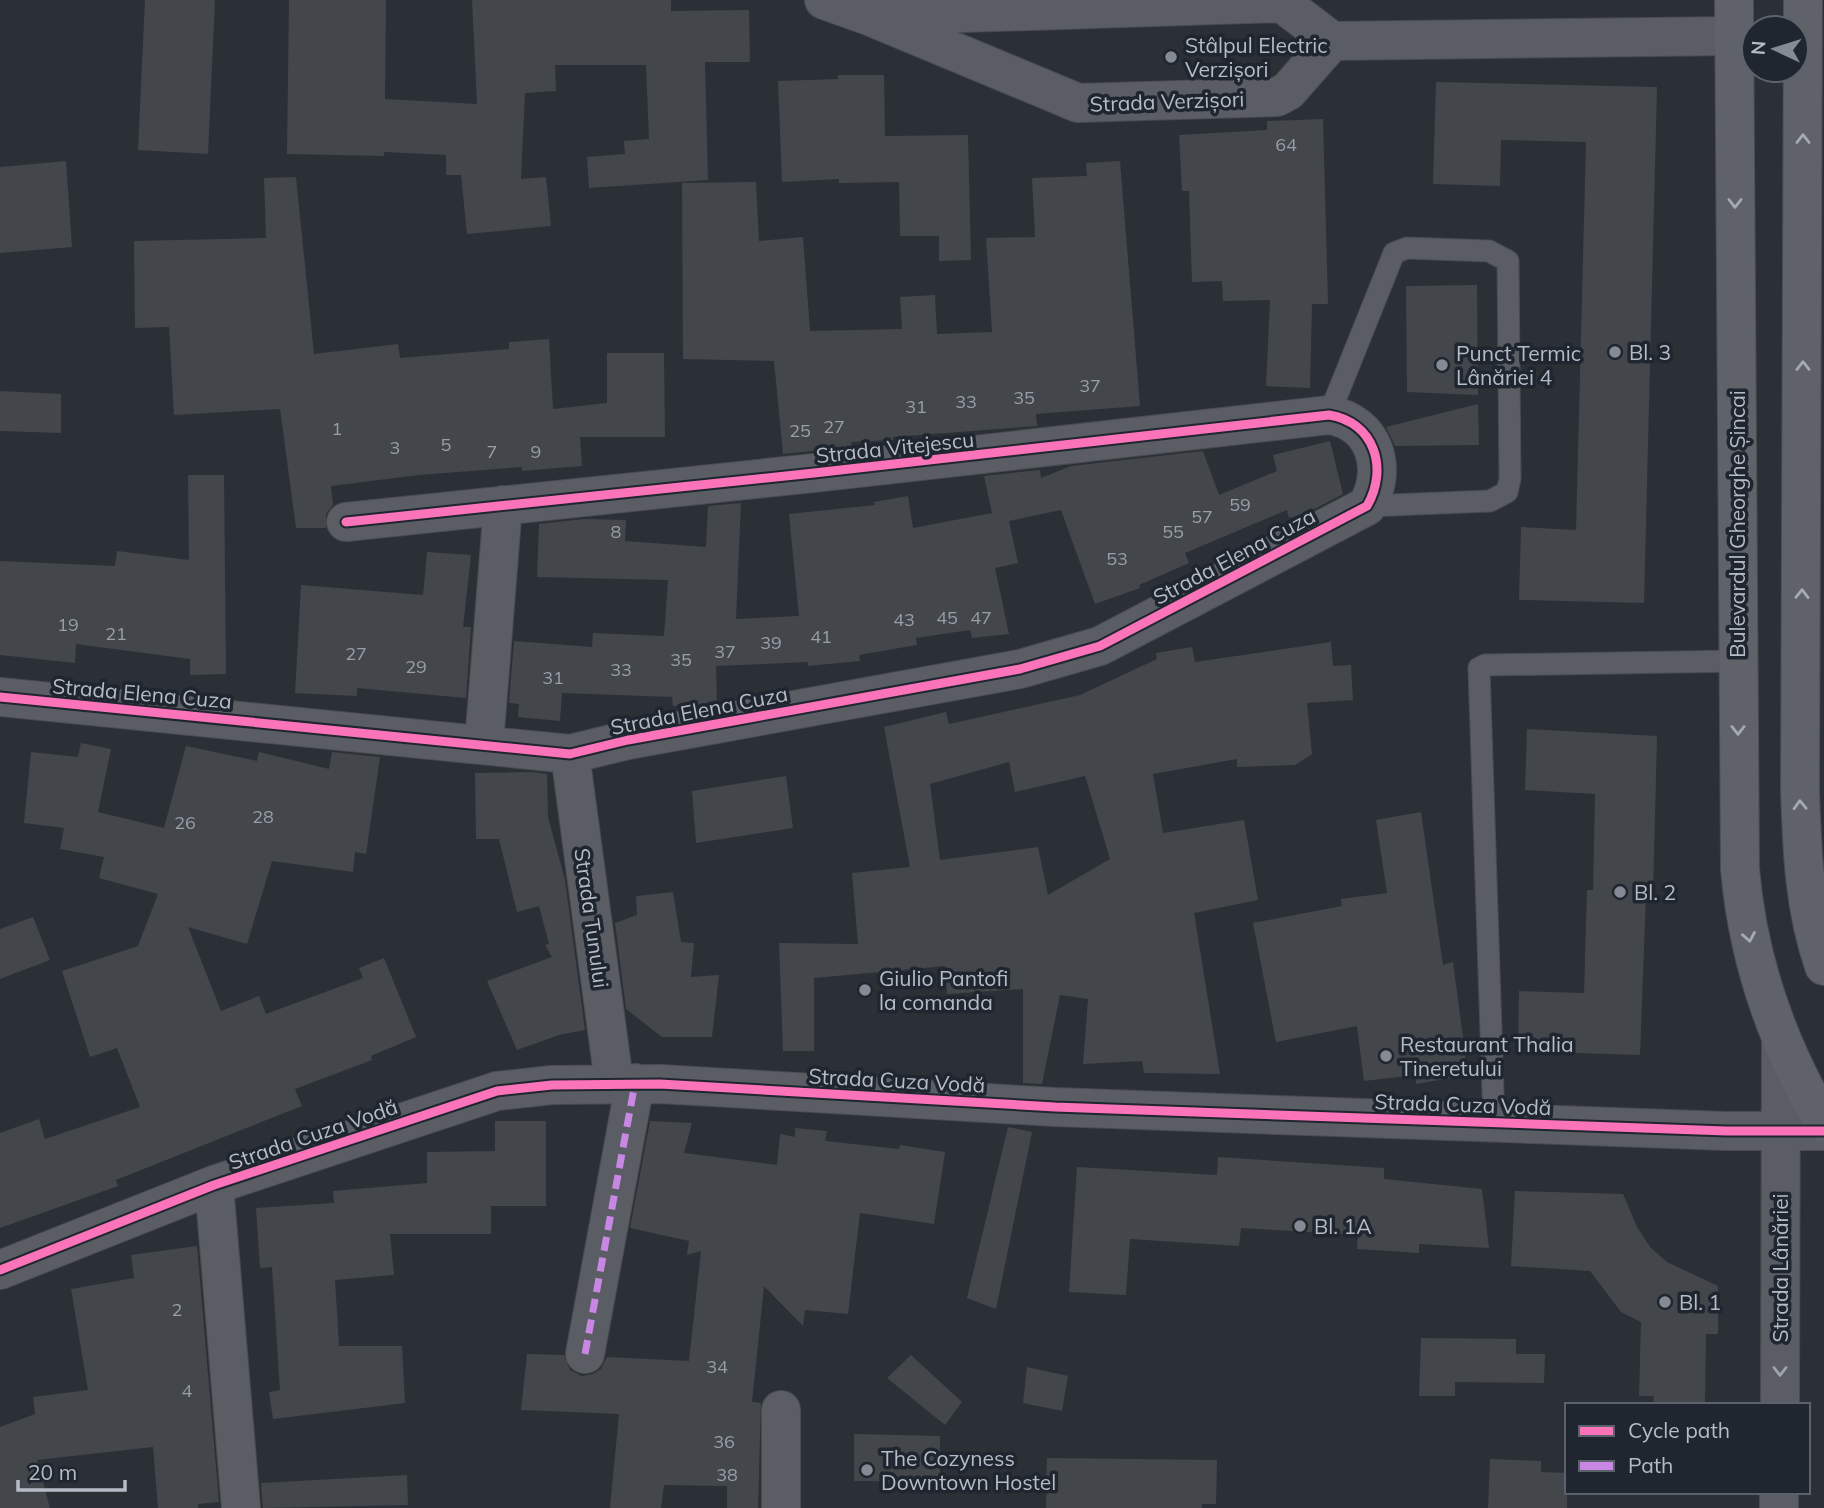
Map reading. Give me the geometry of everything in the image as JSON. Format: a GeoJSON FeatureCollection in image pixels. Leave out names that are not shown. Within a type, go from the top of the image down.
{"type":"FeatureCollection","features":[{"type":"Feature","properties":{"kind":"main road"},"geometry":{"type":"LineString","coordinates":[[1803,0],[1814,473],[1800,790],[1802,873],[1808,911],[1824,966]]}},
{"type":"Feature","properties":{"kind":"main road","name":"Bulevardul Gheorghe Șincai"},"geometry":{"type":"LineString","coordinates":[[1734,18],[1738,788],[1743,905],[1760,985],[1782,1043],[1824,1124]]}},
{"type":"Feature","properties":{"kind":"street","name":"Strada Verzișori"},"geometry":{"type":"LineString","coordinates":[[824,0],[1078,103],[1277,97],[1288,91],[1332,41],[1282,1],[1012,5],[869,16]]}},
{"type":"Feature","properties":{"kind":"street"},"geometry":{"type":"LineString","coordinates":[[1332,41],[1734,18]]}},
{"type":"Feature","properties":{"kind":"street","name":"Strada Vitejescu"},"geometry":{"type":"LineString","coordinates":[[346,522],[1329,415],[1359,426],[1373,449],[1379,469],[1378,482],[1367,506]]}},
{"type":"Feature","properties":{"kind":"street"},"geometry":{"type":"LineString","coordinates":[[484,744],[503,505]]}},
{"type":"Feature","properties":{"kind":"street","name":"Strada Elena Cuza"},"geometry":{"type":"LineString","coordinates":[[0,697],[570,754],[628,740],[1020,669],[1079,654],[1125,633],[1367,506]]}},
{"type":"Feature","properties":{"kind":"street","name":"Strada Tunului"},"geometry":{"type":"LineString","coordinates":[[570,754],[625,1083],[585,1354]]}},
{"type":"Feature","properties":{"kind":"street","name":"Bulevardul Gheorghe Șincai"},"geometry":{"type":"LineString","coordinates":[[1781,1131],[1782,1043]]}},
{"type":"Feature","properties":{"kind":"street","name":"Strada Cuza Vodă"},"geometry":{"type":"LineString","coordinates":[[0,1270],[214,1185],[497,1091],[625,1083],[1055,1107],[1824,1131]]}},
{"type":"Feature","properties":{"kind":"street","name":"Strada Lânăriei"},"geometry":{"type":"LineString","coordinates":[[1780,1403],[1781,1131]]}},
{"type":"Feature","properties":{"kind":"street"},"geometry":{"type":"LineString","coordinates":[[214,1185],[241,1508]]}},
{"type":"Feature","properties":{"kind":"street"},"geometry":{"type":"LineString","coordinates":[[781,1410],[781,1508]]}},
{"type":"Feature","properties":{"kind":"lane"},"geometry":{"type":"LineString","coordinates":[[1329,415],[1394,253],[1407,248],[1489,251],[1508,261],[1510,479],[1507,492],[1490,501],[1367,506]]}},
{"type":"Feature","properties":{"kind":"lane"},"geometry":{"type":"LineString","coordinates":[[1494,1122],[1479,668],[1485,665],[1738,661]]}},
{"type":"Feature","properties":{"kind":"building"},"geometry":{"type":"Polygon","coordinates":[[[145,0],[215,0],[208,154],[138,150],[145,0]]]}},
{"type":"Feature","properties":{"kind":"building"},"geometry":{"type":"Polygon","coordinates":[[[289,0],[386,0],[385,99],[477,104],[472,0],[671,0],[671,11],[749,10],[750,62],[705,62],[708,180],[589,188],[587,157],[625,154],[624,141],[649,139],[646,65],[555,65],[556,91],[525,93],[521,179],[546,177],[551,226],[467,234],[461,175],[446,175],[446,155],[384,152],[384,156],[287,154],[289,0]]]}},
{"type":"Feature","properties":{"kind":"building"},"geometry":{"type":"Polygon","coordinates":[[[838,75],[884,75],[885,136],[968,135],[971,260],[939,261],[939,236],[900,236],[899,182],[839,183],[839,179],[782,182],[778,81],[838,79],[838,75]]]}},
{"type":"Feature","properties":{"kind":"building","name":"Bl. 3"},"geometry":{"type":"Polygon","coordinates":[[[1436,82],[1657,87],[1644,603],[1519,600],[1521,527],[1576,530],[1586,142],[1501,140],[1500,186],[1433,184],[1436,82]]]}},
{"type":"Feature","properties":{"kind":"building"},"geometry":{"type":"Polygon","coordinates":[[[1323,119],[1328,304],[1312,304],[1310,388],[1266,386],[1270,300],[1223,301],[1222,281],[1192,282],[1189,191],[1182,191],[1179,135],[1267,130],[1267,121],[1323,119]]]}},
{"type":"Feature","properties":{"kind":"building"},"geometry":{"type":"Polygon","coordinates":[[[66,161],[72,247],[0,253],[0,167],[66,161]]]}},
{"type":"Feature","properties":{"kind":"building"},"geometry":{"type":"Polygon","coordinates":[[[1120,161],[1140,406],[1036,414],[1037,426],[893,437],[893,440],[851,442],[852,447],[783,454],[774,361],[683,359],[682,183],[756,182],[759,241],[803,237],[810,331],[902,329],[900,297],[935,295],[937,334],[992,332],[986,238],[1035,237],[1032,178],[1087,176],[1086,163],[1120,161]]]}},
{"type":"Feature","properties":{"kind":"building"},"geometry":{"type":"Polygon","coordinates":[[[296,177],[314,354],[398,344],[400,358],[509,349],[509,342],[549,339],[553,409],[607,403],[607,353],[664,353],[665,437],[580,437],[582,466],[522,471],[522,467],[419,475],[331,486],[333,505],[326,514],[326,528],[296,528],[280,409],[174,415],[169,327],[135,328],[134,241],[266,238],[264,178],[296,177]]]}},
{"type":"Feature","properties":{"kind":"building","name":"Punct Termic Lânăriei 4"},"geometry":{"type":"Polygon","coordinates":[[[1477,285],[1478,395],[1407,392],[1406,286],[1477,285]]]}},
{"type":"Feature","properties":{"kind":"building"},"geometry":{"type":"Polygon","coordinates":[[[0,391],[61,394],[61,433],[0,431],[0,391]]]}},
{"type":"Feature","properties":{"kind":"building"},"geometry":{"type":"Polygon","coordinates":[[[1478,404],[1479,445],[1395,446],[1386,427],[1478,404]]]}},
{"type":"Feature","properties":{"kind":"building"},"geometry":{"type":"Polygon","coordinates":[[[1330,441],[1343,494],[1305,514],[1289,518],[1287,510],[1185,553],[1189,563],[1139,585],[1140,588],[1095,604],[1061,510],[1009,521],[1018,563],[995,568],[1009,634],[972,638],[970,630],[916,638],[917,645],[859,655],[860,661],[808,666],[808,662],[716,666],[717,702],[700,705],[673,706],[672,697],[562,693],[560,721],[518,717],[519,704],[509,703],[514,641],[592,647],[593,633],[664,636],[668,580],[537,577],[539,524],[584,519],[626,520],[625,541],[706,547],[708,506],[741,503],[736,619],[799,616],[789,514],[875,505],[874,502],[908,496],[913,528],[992,513],[984,476],[1040,470],[1041,478],[1071,466],[1203,451],[1219,495],[1277,471],[1273,455],[1330,441]]]}},
{"type":"Feature","properties":{"kind":"building"},"geometry":{"type":"Polygon","coordinates":[[[188,475],[224,475],[226,674],[190,675],[190,659],[76,644],[75,663],[0,655],[0,561],[115,566],[117,551],[189,560],[188,475]]]}},
{"type":"Feature","properties":{"kind":"building"},"geometry":{"type":"Polygon","coordinates":[[[427,552],[471,555],[463,627],[471,627],[466,698],[357,688],[357,696],[295,693],[301,585],[423,595],[427,552]]]}},
{"type":"Feature","properties":{"kind":"building"},"geometry":{"type":"Polygon","coordinates":[[[1331,642],[1333,666],[1351,665],[1353,700],[1307,703],[1312,754],[1295,765],[1237,767],[1237,759],[1153,774],[1163,833],[1244,820],[1258,900],[1194,913],[1220,1074],[1144,1073],[1142,1061],[1083,1064],[1088,999],[1060,995],[1042,1084],[1023,1083],[1023,989],[947,994],[945,966],[814,978],[814,1051],[783,1051],[779,943],[858,944],[852,873],[910,867],[884,727],[946,712],[949,724],[1080,695],[1157,659],[1156,653],[1192,647],[1195,662],[1331,642]],[[1009,762],[930,784],[940,860],[1038,847],[1048,895],[1110,859],[1085,776],[1015,792],[1009,762]]]}},
{"type":"Feature","properties":{"kind":"building","name":"Bl. 2"},"geometry":{"type":"Polygon","coordinates":[[[1527,729],[1657,736],[1653,895],[1646,894],[1640,1055],[1518,1051],[1519,991],[1584,993],[1587,890],[1593,890],[1595,794],[1525,790],[1527,729]]]}},
{"type":"Feature","properties":{"kind":"building"},"geometry":{"type":"Polygon","coordinates":[[[81,743],[111,749],[98,812],[164,828],[186,746],[257,761],[259,752],[329,769],[332,752],[380,757],[366,854],[355,852],[353,872],[272,861],[247,944],[188,927],[221,1011],[259,996],[266,1014],[363,978],[359,968],[384,958],[416,1037],[371,1056],[372,1060],[295,1089],[302,1106],[116,1180],[118,1186],[0,1228],[0,1133],[39,1119],[45,1139],[140,1107],[117,1048],[90,1057],[62,971],[138,946],[158,894],[99,878],[104,857],[60,849],[64,828],[24,823],[31,752],[78,757],[81,743]]]}},
{"type":"Feature","properties":{"kind":"building"},"geometry":{"type":"Polygon","coordinates":[[[475,773],[547,774],[548,817],[565,880],[585,1030],[559,1035],[517,1050],[487,981],[552,957],[545,945],[549,944],[539,906],[517,912],[499,839],[476,839],[475,773]]]}},
{"type":"Feature","properties":{"kind":"building"},"geometry":{"type":"Polygon","coordinates":[[[786,776],[793,828],[696,843],[692,791],[786,776]]]}},
{"type":"Feature","properties":{"kind":"building"},"geometry":{"type":"Polygon","coordinates":[[[1421,812],[1443,965],[1453,962],[1468,1075],[1416,1084],[1415,1075],[1364,1081],[1357,1026],[1276,1042],[1253,923],[1342,906],[1341,899],[1387,893],[1376,820],[1421,812]]]}},
{"type":"Feature","properties":{"kind":"building"},"geometry":{"type":"Polygon","coordinates":[[[673,892],[681,942],[694,943],[691,977],[719,975],[712,1037],[662,1037],[626,1009],[615,923],[637,915],[636,896],[673,892]]]}},
{"type":"Feature","properties":{"kind":"building"},"geometry":{"type":"Polygon","coordinates":[[[33,917],[50,960],[0,979],[0,929],[33,917]]]}},
{"type":"Feature","properties":{"kind":"building"},"geometry":{"type":"Polygon","coordinates":[[[495,1121],[546,1121],[546,1206],[491,1206],[491,1234],[390,1234],[394,1275],[335,1280],[339,1346],[402,1346],[405,1403],[273,1419],[269,1392],[280,1390],[272,1267],[260,1268],[256,1208],[334,1203],[333,1191],[427,1183],[427,1152],[495,1151],[495,1121]]]}},
{"type":"Feature","properties":{"kind":"building"},"geometry":{"type":"Polygon","coordinates":[[[650,1121],[692,1123],[684,1153],[777,1165],[780,1134],[795,1137],[795,1128],[827,1131],[825,1141],[899,1149],[900,1145],[945,1152],[934,1224],[860,1213],[848,1314],[805,1310],[803,1326],[764,1286],[752,1402],[761,1403],[758,1508],[727,1508],[727,1486],[664,1485],[661,1508],[610,1508],[619,1414],[521,1410],[527,1354],[564,1355],[570,1370],[582,1376],[601,1369],[607,1357],[689,1361],[701,1251],[687,1255],[689,1241],[630,1228],[650,1121]]]}},
{"type":"Feature","properties":{"kind":"building"},"geometry":{"type":"Polygon","coordinates":[[[1008,1127],[1032,1132],[996,1309],[967,1298],[1008,1127]]]}},
{"type":"Feature","properties":{"kind":"building","name":"Bl. 1A"},"geometry":{"type":"Polygon","coordinates":[[[1218,1157],[1384,1168],[1384,1179],[1482,1189],[1489,1248],[1419,1244],[1419,1253],[1357,1249],[1358,1235],[1241,1228],[1239,1246],[1130,1239],[1126,1295],[1069,1292],[1077,1167],[1217,1175],[1218,1157]]]}},
{"type":"Feature","properties":{"kind":"building","name":"Bl. 1"},"geometry":{"type":"Polygon","coordinates":[[[1515,1191],[1623,1194],[1637,1227],[1650,1247],[1667,1262],[1718,1286],[1718,1334],[1706,1334],[1705,1403],[1653,1403],[1654,1396],[1639,1396],[1641,1322],[1621,1312],[1590,1271],[1511,1266],[1515,1191]]]}},
{"type":"Feature","properties":{"kind":"building"},"geometry":{"type":"Polygon","coordinates":[[[197,1246],[219,1502],[198,1504],[198,1508],[158,1508],[153,1447],[37,1460],[50,1508],[0,1508],[0,1427],[35,1414],[33,1397],[88,1390],[71,1289],[134,1278],[131,1255],[197,1246]]]}},
{"type":"Feature","properties":{"kind":"building"},"geometry":{"type":"Polygon","coordinates":[[[1421,1338],[1516,1339],[1516,1354],[1545,1354],[1544,1383],[1455,1382],[1455,1396],[1419,1396],[1421,1338]]]}},
{"type":"Feature","properties":{"kind":"building"},"geometry":{"type":"Polygon","coordinates":[[[911,1355],[962,1402],[945,1425],[887,1378],[911,1355]]]}},
{"type":"Feature","properties":{"kind":"building"},"geometry":{"type":"Polygon","coordinates":[[[1027,1367],[1068,1376],[1062,1411],[1023,1403],[1027,1367]]]}},
{"type":"Feature","properties":{"kind":"building"},"geometry":{"type":"Polygon","coordinates":[[[854,1434],[940,1436],[940,1482],[854,1481],[854,1434]]]}},
{"type":"Feature","properties":{"kind":"building"},"geometry":{"type":"Polygon","coordinates":[[[1047,1458],[1217,1460],[1216,1504],[1202,1504],[1202,1508],[1046,1508],[1047,1458]]]}},
{"type":"Feature","properties":{"kind":"building"},"geometry":{"type":"Polygon","coordinates":[[[1490,1459],[1541,1461],[1541,1472],[1565,1473],[1567,1508],[1488,1508],[1490,1459]]]}},
{"type":"Feature","properties":{"kind":"building"},"geometry":{"type":"Polygon","coordinates":[[[407,1475],[408,1505],[263,1508],[261,1483],[407,1475]]]}},
{"type":"Feature","properties":{"kind":"marked path"},"geometry":{"type":"LineString","coordinates":[[585,1354],[635,1083]]}},
{"type":"Feature","properties":{"kind":"cycle path"},"geometry":{"type":"LineString","coordinates":[[0,697],[570,754],[628,740],[1020,669],[1100,646],[1367,506],[1374,491],[1377,462],[1367,437],[1357,427],[1344,419],[1329,415],[346,522]]}},
{"type":"Feature","properties":{"kind":"cycle path"},"geometry":{"type":"LineString","coordinates":[[0,1270],[214,1185],[497,1091],[552,1085],[660,1084],[1055,1107],[1726,1131],[1824,1131]]}},
{"type":"Feature","properties":{"kind":"place","name":"Stâlpul Electric Verzișori"},"geometry":{"type":"Point","coordinates":[1171,57]}},
{"type":"Feature","properties":{"kind":"place","name":"Bl. 3"},"geometry":{"type":"Point","coordinates":[1615,352]}},
{"type":"Feature","properties":{"kind":"place","name":"Punct Termic Lânăriei 4"},"geometry":{"type":"Point","coordinates":[1442,365]}},
{"type":"Feature","properties":{"kind":"place","name":"Bl. 2"},"geometry":{"type":"Point","coordinates":[1620,892]}},
{"type":"Feature","properties":{"kind":"place","name":"Giulio Pantofi la comanda"},"geometry":{"type":"Point","coordinates":[865,990]}},
{"type":"Feature","properties":{"kind":"place","name":"Restaurant Thalia Tineretului"},"geometry":{"type":"Point","coordinates":[1386,1056]}},
{"type":"Feature","properties":{"kind":"place","name":"Bl. 1A"},"geometry":{"type":"Point","coordinates":[1300,1226]}},
{"type":"Feature","properties":{"kind":"place","name":"Bl. 1"},"geometry":{"type":"Point","coordinates":[1665,1302]}},
{"type":"Feature","properties":{"kind":"place","name":"The Cozyness Downtown Hostel"},"geometry":{"type":"Point","coordinates":[867,1470]}}]}
